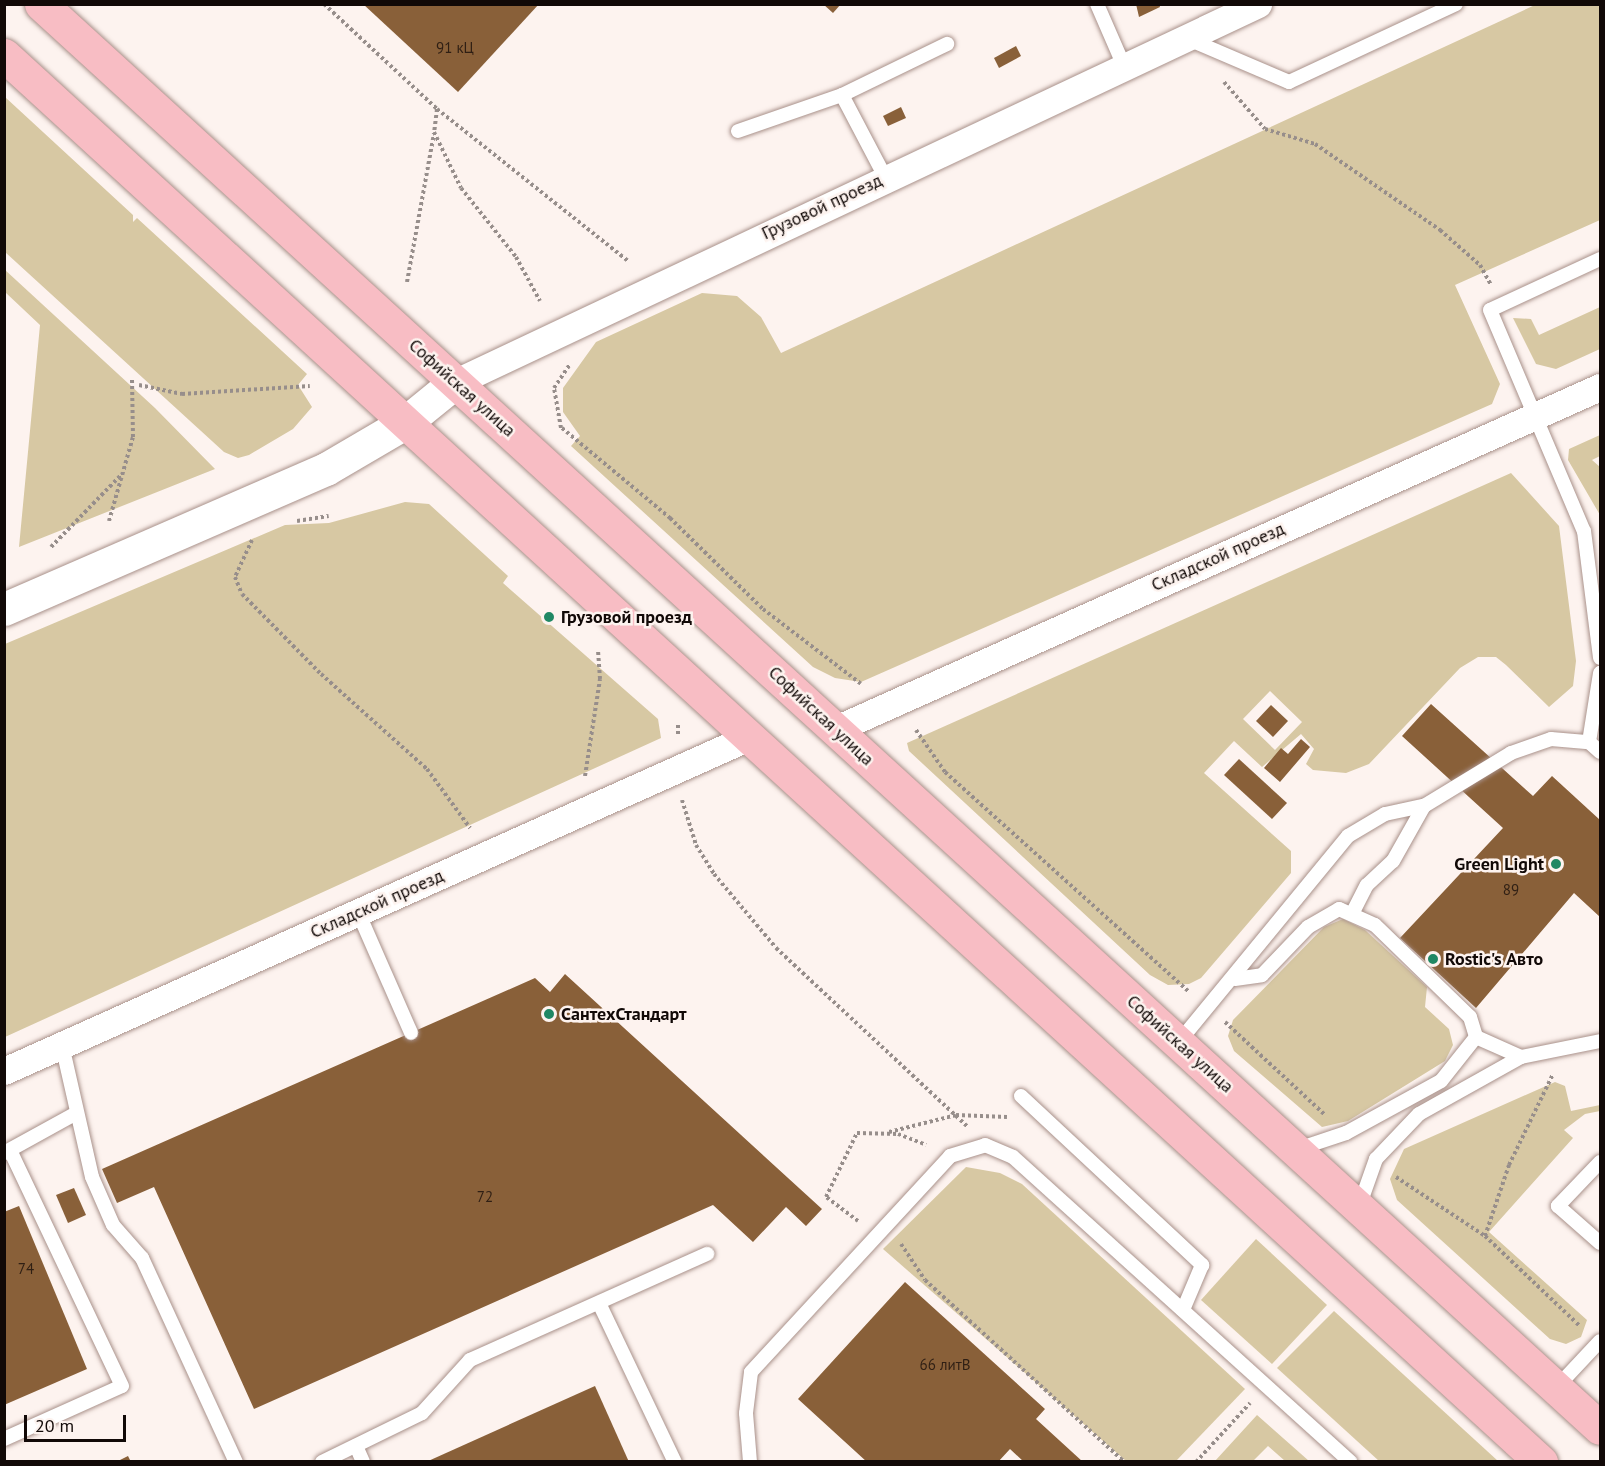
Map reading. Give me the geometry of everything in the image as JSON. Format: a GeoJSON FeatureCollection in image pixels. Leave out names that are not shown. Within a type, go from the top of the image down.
{"type":"FeatureCollection","features":[{"type":"Feature","properties":{"kind":"main road","name":"Софийская улица"},"geometry":{"type":"LineString","coordinates":[[41,4],[1600,1428]]}},
{"type":"Feature","properties":{"kind":"main road"},"geometry":{"type":"LineString","coordinates":[[4,56],[1541,1461]]}},
{"type":"Feature","properties":{"kind":"street","name":"Грузовой проезд"},"geometry":{"type":"LineString","coordinates":[[4,609],[326,469],[406,422],[454,383],[885,177],[1258,4]]}},
{"type":"Feature","properties":{"kind":"street","name":"Складской проезд"},"geometry":{"type":"LineString","coordinates":[[836,729],[888,703],[1600,387]]}},
{"type":"Feature","properties":{"kind":"street","name":"Складской проезд"},"geometry":{"type":"LineString","coordinates":[[4,1071],[749,736]]}},
{"type":"Feature","properties":{"kind":"lane"},"geometry":{"type":"LineString","coordinates":[[1097,4],[1124,66]]}},
{"type":"Feature","properties":{"kind":"lane"},"geometry":{"type":"LineString","coordinates":[[1186,38],[1289,82],[1456,4]]}},
{"type":"Feature","properties":{"kind":"lane"},"geometry":{"type":"LineString","coordinates":[[738,131],[842,95],[947,44]]}},
{"type":"Feature","properties":{"kind":"lane"},"geometry":{"type":"LineString","coordinates":[[842,95],[885,177]]}},
{"type":"Feature","properties":{"kind":"lane"},"geometry":{"type":"LineString","coordinates":[[1600,259],[1490,310],[1532,418],[1584,531],[1600,658]]}},
{"type":"Feature","properties":{"kind":"lane"},"geometry":{"type":"LineString","coordinates":[[1589,742],[1600,673]]}},
{"type":"Feature","properties":{"kind":"lane"},"geometry":{"type":"LineString","coordinates":[[1178,1043],[1235,980],[1245,955],[1348,836],[1385,814],[1424,806],[1510,753],[1551,739],[1589,742],[1600,752]]}},
{"type":"Feature","properties":{"kind":"lane"},"geometry":{"type":"LineString","coordinates":[[1353,912],[1367,885],[1394,861],[1424,806]]}},
{"type":"Feature","properties":{"kind":"lane"},"geometry":{"type":"LineString","coordinates":[[358,912],[411,1033]]}},
{"type":"Feature","properties":{"kind":"lane"},"geometry":{"type":"LineString","coordinates":[[1235,980],[1262,975],[1327,912],[1353,912],[1375,925],[1470,1017],[1476,1036],[1521,1057]]}},
{"type":"Feature","properties":{"kind":"lane"},"geometry":{"type":"LineString","coordinates":[[1296,1150],[1346,1133],[1441,1081],[1476,1036]]}},
{"type":"Feature","properties":{"kind":"lane"},"geometry":{"type":"LineString","coordinates":[[1359,1207],[1376,1159],[1419,1114],[1521,1057],[1561,1047],[1600,1041]]}},
{"type":"Feature","properties":{"kind":"lane"},"geometry":{"type":"LineString","coordinates":[[62,1045],[75,1114],[113,1225],[142,1258],[236,1461]]}},
{"type":"Feature","properties":{"kind":"lane"},"geometry":{"type":"LineString","coordinates":[[1021,1096],[1202,1264],[1183,1310]]}},
{"type":"Feature","properties":{"kind":"lane"},"geometry":{"type":"LineString","coordinates":[[4,1439],[122,1386],[7,1151],[75,1114]]}},
{"type":"Feature","properties":{"kind":"lane"},"geometry":{"type":"LineString","coordinates":[[750,1461],[746,1413],[751,1372],[950,1156],[985,1145],[1012,1157],[1351,1461]]}},
{"type":"Feature","properties":{"kind":"lane"},"geometry":{"type":"LineString","coordinates":[[1600,1162],[1558,1206],[1600,1243]]}},
{"type":"Feature","properties":{"kind":"lane"},"geometry":{"type":"LineString","coordinates":[[322,1461],[422,1413],[470,1360],[707,1254]]}},
{"type":"Feature","properties":{"kind":"lane"},"geometry":{"type":"LineString","coordinates":[[599,1303],[675,1461]]}},
{"type":"Feature","properties":{"kind":"lane"},"geometry":{"type":"LineString","coordinates":[[1556,1388],[1598,1344]]}},
{"type":"Feature","properties":{"kind":"lane"},"geometry":{"type":"LineString","coordinates":[[356,1446],[363,1461]]}},
{"type":"Feature","properties":{"kind":"path"},"geometry":{"type":"LineString","coordinates":[[324,4],[437,108],[628,261]]}},
{"type":"Feature","properties":{"kind":"path"},"geometry":{"type":"LineString","coordinates":[[1222,80],[1265,129],[1315,144],[1440,230],[1485,272],[1499,306]]}},
{"type":"Feature","properties":{"kind":"path"},"geometry":{"type":"LineString","coordinates":[[407,282],[437,108]]}},
{"type":"Feature","properties":{"kind":"path"},"geometry":{"type":"LineString","coordinates":[[434,132],[461,188],[516,257],[540,301]]}},
{"type":"Feature","properties":{"kind":"path"},"geometry":{"type":"LineString","coordinates":[[570,363],[555,388],[553,404],[562,428],[670,518],[763,609],[888,703]]}},
{"type":"Feature","properties":{"kind":"path"},"geometry":{"type":"LineString","coordinates":[[109,521],[133,437],[132,379]]}},
{"type":"Feature","properties":{"kind":"path"},"geometry":{"type":"LineString","coordinates":[[139,385],[182,394],[310,386]]}},
{"type":"Feature","properties":{"kind":"path"},"geometry":{"type":"LineString","coordinates":[[558,432],[562,428]]}},
{"type":"Feature","properties":{"kind":"path"},"geometry":{"type":"LineString","coordinates":[[51,547],[124,473]]}},
{"type":"Feature","properties":{"kind":"path"},"geometry":{"type":"LineString","coordinates":[[286,524],[329,516]]}},
{"type":"Feature","properties":{"kind":"path"},"geometry":{"type":"LineString","coordinates":[[254,536],[235,577],[242,594],[321,674],[427,769],[466,826],[504,846]]}},
{"type":"Feature","properties":{"kind":"path"},"geometry":{"type":"LineString","coordinates":[[580,813],[600,679],[598,649]]}},
{"type":"Feature","properties":{"kind":"path"},"geometry":{"type":"LineString","coordinates":[[678,724],[686,822],[714,874],[776,948],[956,1115],[985,1145]]}},
{"type":"Feature","properties":{"kind":"path"},"geometry":{"type":"LineString","coordinates":[[1561,1047],[1485,1236],[1598,1344]]}},
{"type":"Feature","properties":{"kind":"path"},"geometry":{"type":"LineString","coordinates":[[883,1134],[956,1115],[1044,1117]]}},
{"type":"Feature","properties":{"kind":"path"},"geometry":{"type":"LineString","coordinates":[[857,1133],[826,1197],[866,1226],[883,1230],[898,1240],[947,1302],[1124,1461]]}},
{"type":"Feature","properties":{"kind":"path"},"geometry":{"type":"LineString","coordinates":[[1196,1461],[1267,1385]]}},
{"type":"Feature","properties":{"kind":"path"},"geometry":{"type":"LineString","coordinates":[[1247,1396],[1252,1401]]}},
{"type":"Feature","properties":{"kind":"shaded area"},"geometry":{"type":"Polygon","coordinates":[[[1535,5],[1600,5],[1600,220],[1455,285],[1500,384],[1492,404],[861,682],[835,678],[813,667],[571,446],[580,436],[563,412],[563,388],[596,342],[702,293],[737,296],[761,317],[781,353],[1535,5]]]}},
{"type":"Feature","properties":{"kind":"shaded area"},"geometry":{"type":"Polygon","coordinates":[[[5,97],[133,215],[133,222],[137,218],[307,374],[298,385],[312,407],[293,429],[249,455],[238,458],[224,452],[5,252],[5,97]]]}},
{"type":"Feature","properties":{"kind":"shaded area"},"geometry":{"type":"Polygon","coordinates":[[[4,269],[155,408],[215,469],[19,547],[40,325],[5,292],[4,269]]]}},
{"type":"Feature","properties":{"kind":"shaded area"},"geometry":{"type":"Polygon","coordinates":[[[1600,307],[1600,349],[1556,369],[1536,364],[1513,318],[1531,319],[1539,335],[1600,307]]]}},
{"type":"Feature","properties":{"kind":"shaded area"},"geometry":{"type":"Polygon","coordinates":[[[1600,435],[1600,456],[1592,460],[1600,467],[1600,515],[1568,460],[1569,449],[1600,435]]]}},
{"type":"Feature","properties":{"kind":"shaded area"},"geometry":{"type":"Polygon","coordinates":[[[1511,473],[1559,526],[1576,661],[1573,686],[1549,707],[1496,657],[1478,657],[1460,668],[1369,764],[1346,773],[1313,770],[1306,764],[1314,749],[1301,734],[1262,767],[1234,741],[1204,773],[1291,851],[1291,873],[1201,978],[1189,984],[1168,985],[1150,975],[909,751],[907,743],[1511,473]],[[1270,691],[1243,719],[1275,750],[1302,722],[1270,691]]]}},
{"type":"Feature","properties":{"kind":"shaded area"},"geometry":{"type":"Polygon","coordinates":[[[405,502],[429,504],[508,576],[503,583],[658,719],[661,738],[5,1037],[5,644],[285,525],[329,523],[405,502]]]}},
{"type":"Feature","properties":{"kind":"shaded area"},"geometry":{"type":"Polygon","coordinates":[[[1343,919],[1365,930],[1427,987],[1425,1007],[1449,1029],[1453,1045],[1445,1061],[1348,1121],[1322,1127],[1234,1051],[1228,1036],[1233,1020],[1324,927],[1343,919]]]}},
{"type":"Feature","properties":{"kind":"shaded area"},"geometry":{"type":"Polygon","coordinates":[[[1555,1082],[1565,1086],[1571,1111],[1600,1105],[1600,1111],[1585,1114],[1564,1130],[1573,1138],[1489,1232],[1587,1320],[1581,1337],[1566,1344],[1550,1339],[1397,1200],[1390,1179],[1404,1149],[1555,1082]]]}},
{"type":"Feature","properties":{"kind":"shaded area"},"geometry":{"type":"Polygon","coordinates":[[[966,1167],[1000,1173],[1022,1184],[1245,1389],[1176,1461],[1126,1461],[883,1249],[966,1167]]]}},
{"type":"Feature","properties":{"kind":"shaded area"},"geometry":{"type":"Polygon","coordinates":[[[1256,1239],[1327,1305],[1272,1364],[1201,1300],[1256,1239]]]}},
{"type":"Feature","properties":{"kind":"shaded area"},"geometry":{"type":"Polygon","coordinates":[[[1334,1311],[1498,1461],[1379,1461],[1277,1368],[1334,1311]]]}},
{"type":"Feature","properties":{"kind":"shaded area"},"geometry":{"type":"Polygon","coordinates":[[[1257,1415],[1309,1461],[1285,1461],[1268,1446],[1253,1461],[1215,1461],[1257,1415]]]}},
{"type":"Feature","properties":{"kind":"building"},"geometry":{"type":"Polygon","coordinates":[[[363,4],[539,4],[458,92],[363,4]]]}},
{"type":"Feature","properties":{"kind":"building"},"geometry":{"type":"Polygon","coordinates":[[[823,4],[841,4],[833,13],[823,4]]]}},
{"type":"Feature","properties":{"kind":"building"},"geometry":{"type":"Polygon","coordinates":[[[1136,4],[1159,4],[1160,7],[1139,17],[1136,4]]]}},
{"type":"Feature","properties":{"kind":"building"},"geometry":{"type":"Polygon","coordinates":[[[1016,46],[1021,56],[999,68],[994,58],[1016,46]]]}},
{"type":"Feature","properties":{"kind":"building"},"geometry":{"type":"Polygon","coordinates":[[[901,107],[906,118],[888,126],[883,116],[901,107]]]}},
{"type":"Feature","properties":{"kind":"building"},"geometry":{"type":"Polygon","coordinates":[[[1431,704],[1533,796],[1552,776],[1600,820],[1600,917],[1574,893],[1476,1008],[1400,938],[1503,828],[1402,736],[1431,704]]]}},
{"type":"Feature","properties":{"kind":"building"},"geometry":{"type":"Polygon","coordinates":[[[1271,705],[1288,721],[1273,737],[1256,721],[1271,705]]]}},
{"type":"Feature","properties":{"kind":"building"},"geometry":{"type":"Polygon","coordinates":[[[1301,739],[1310,747],[1280,782],[1264,768],[1281,748],[1288,754],[1301,739]]]}},
{"type":"Feature","properties":{"kind":"building"},"geometry":{"type":"Polygon","coordinates":[[[1239,759],[1287,803],[1272,819],[1224,775],[1239,759]]]}},
{"type":"Feature","properties":{"kind":"building"},"geometry":{"type":"Polygon","coordinates":[[[565,974],[822,1209],[806,1226],[786,1207],[753,1242],[713,1205],[254,1409],[154,1187],[117,1203],[102,1169],[535,978],[550,992],[565,974]]]}},
{"type":"Feature","properties":{"kind":"building"},"geometry":{"type":"Polygon","coordinates":[[[74,1188],[86,1215],[68,1223],[56,1195],[74,1188]]]}},
{"type":"Feature","properties":{"kind":"building"},"geometry":{"type":"Polygon","coordinates":[[[19,1206],[87,1369],[4,1405],[4,1212],[19,1206]]]}},
{"type":"Feature","properties":{"kind":"building"},"geometry":{"type":"Polygon","coordinates":[[[905,1282],[1045,1409],[1036,1419],[1083,1462],[1024,1462],[1010,1449],[998,1462],[867,1462],[798,1399],[905,1282]]]}},
{"type":"Feature","properties":{"kind":"building"},"geometry":{"type":"Polygon","coordinates":[[[595,1386],[629,1462],[426,1462],[595,1386]]]}},
{"type":"Feature","properties":{"kind":"building"},"geometry":{"type":"Polygon","coordinates":[[[128,1456],[131,1462],[116,1462],[128,1456]]]}},
{"type":"Feature","properties":{"kind":"place","name":"Грузовой проезд"},"geometry":{"type":"Point","coordinates":[549,617]}},
{"type":"Feature","properties":{"kind":"place","name":"Green Light"},"geometry":{"type":"Point","coordinates":[1556,864]}},
{"type":"Feature","properties":{"kind":"place","name":"Rostic's Авто"},"geometry":{"type":"Point","coordinates":[1433,959]}},
{"type":"Feature","properties":{"kind":"place","name":"СантехСтандарт"},"geometry":{"type":"Point","coordinates":[549,1014]}}]}
